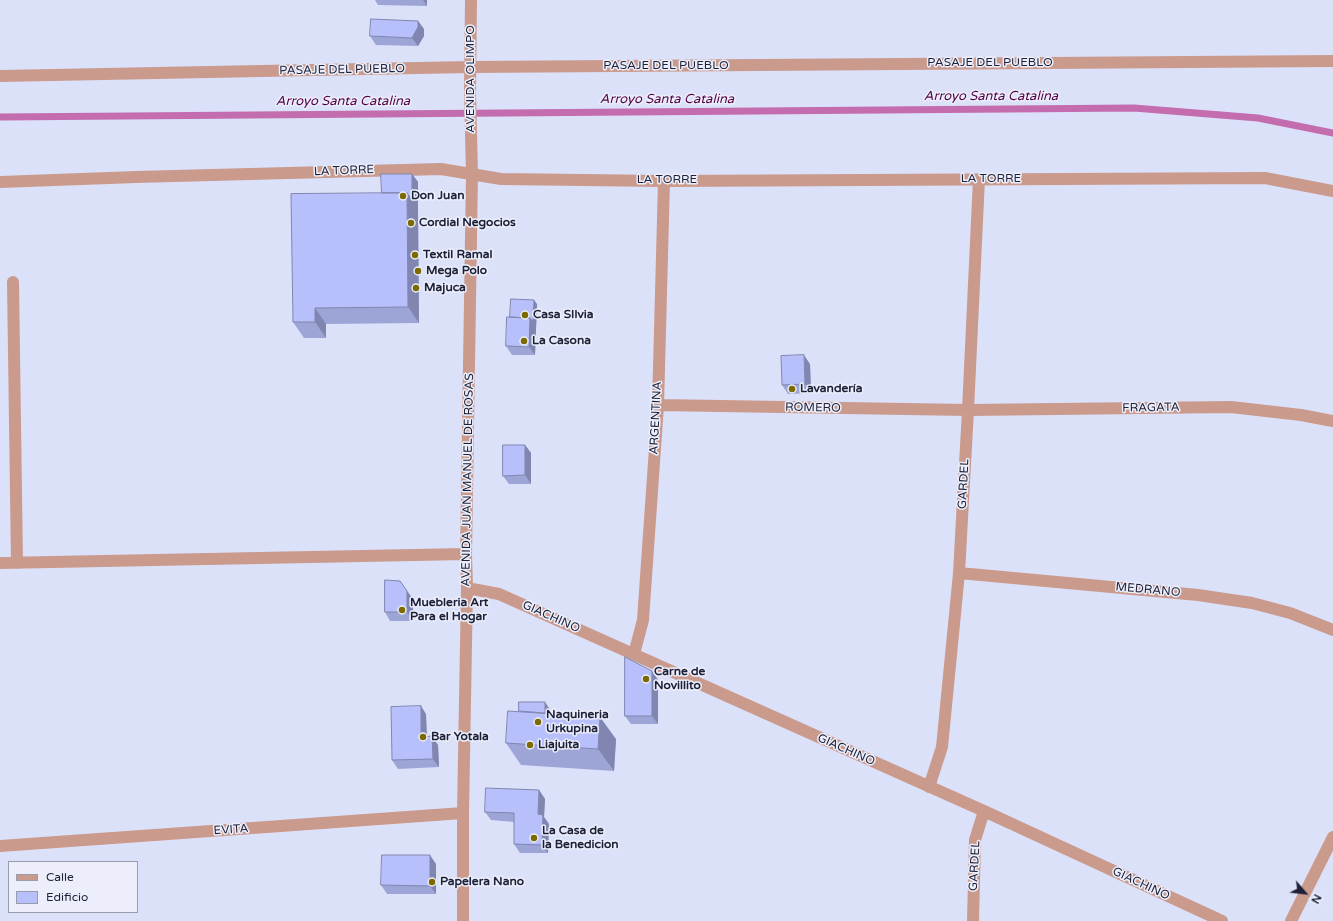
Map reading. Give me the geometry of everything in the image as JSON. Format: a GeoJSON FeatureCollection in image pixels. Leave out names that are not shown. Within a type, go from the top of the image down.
{"type":"FeatureCollection","features":[{"type":"Feature","properties":{"kind":"street","name":"AVENIDA OLIMPO"},"geometry":{"type":"LineString","coordinates":[[471,0],[471,158]]}},
{"type":"Feature","properties":{"kind":"street","name":"PASAJE DEL PUEBLO"},"geometry":{"type":"LineString","coordinates":[[0,76],[470,67],[1333,61]]}},
{"type":"Feature","properties":{"kind":"street","name":"AVENIDA JUAN MANUEL DE ROSAS"},"geometry":{"type":"LineString","coordinates":[[464,921],[463,813],[467,588],[466,554],[472,174],[471,158]]}},
{"type":"Feature","properties":{"kind":"street","name":"LA TORRE"},"geometry":{"type":"LineString","coordinates":[[0,182],[440,169],[501,179],[664,181],[1265,178],[1333,191]]}},
{"type":"Feature","properties":{"kind":"street","name":"GARDEL"},"geometry":{"type":"LineString","coordinates":[[929,787],[942,747],[959,573],[979,179]]}},
{"type":"Feature","properties":{"kind":"street","name":"ARGENTINA"},"geometry":{"type":"LineString","coordinates":[[634,654],[643,620],[658,405],[664,181]]}},
{"type":"Feature","properties":{"kind":"street"},"geometry":{"type":"LineString","coordinates":[[13,282],[17,563]]}},
{"type":"Feature","properties":{"kind":"street","name":"ROMERO"},"geometry":{"type":"LineString","coordinates":[[658,405],[968,410]]}},
{"type":"Feature","properties":{"kind":"street","name":"FRAGATA"},"geometry":{"type":"LineString","coordinates":[[968,410],[1232,407],[1301,415],[1333,421]]}},
{"type":"Feature","properties":{"kind":"street"},"geometry":{"type":"LineString","coordinates":[[0,563],[466,554]]}},
{"type":"Feature","properties":{"kind":"street","name":"MEDRANO"},"geometry":{"type":"LineString","coordinates":[[959,573],[1198,595],[1244,602],[1290,613],[1333,630]]}},
{"type":"Feature","properties":{"kind":"street","name":"GIACHINO"},"geometry":{"type":"LineString","coordinates":[[467,588],[499,594],[984,811],[1222,921]]}},
{"type":"Feature","properties":{"kind":"street","name":"GARDEL"},"geometry":{"type":"LineString","coordinates":[[973,921],[975,840],[984,811]]}},
{"type":"Feature","properties":{"kind":"street","name":"EVITA"},"geometry":{"type":"LineString","coordinates":[[0,846],[463,813]]}},
{"type":"Feature","properties":{"kind":"street"},"geometry":{"type":"LineString","coordinates":[[1291,921],[1333,837]]}},
{"type":"Feature","properties":{"kind":"building"},"geometry":{"type":"Polygon","coordinates":[[[371,19],[418,21],[418,27],[412,38],[370,36],[371,19]]]}},
{"type":"Feature","properties":{"kind":"building"},"geometry":{"type":"Polygon","coordinates":[[[381,174],[412,174],[412,200],[407,193],[382,193],[381,174]]]}},
{"type":"Feature","properties":{"kind":"building"},"geometry":{"type":"Polygon","coordinates":[[[407,193],[408,307],[315,308],[315,322],[293,322],[291,194],[407,193]]]}},
{"type":"Feature","properties":{"kind":"building"},"geometry":{"type":"Polygon","coordinates":[[[511,299],[534,300],[533,322],[530,318],[510,317],[511,299]]]}},
{"type":"Feature","properties":{"kind":"building"},"geometry":{"type":"Polygon","coordinates":[[[507,317],[530,318],[529,347],[506,346],[507,317]]]}},
{"type":"Feature","properties":{"kind":"building"},"geometry":{"type":"Polygon","coordinates":[[[804,355],[805,384],[782,385],[781,356],[804,355]]]}},
{"type":"Feature","properties":{"kind":"building"},"geometry":{"type":"Polygon","coordinates":[[[503,445],[525,445],[525,475],[503,476],[503,445]]]}},
{"type":"Feature","properties":{"kind":"building"},"geometry":{"type":"Polygon","coordinates":[[[385,580],[400,581],[407,591],[407,612],[385,612],[385,580]]]}},
{"type":"Feature","properties":{"kind":"building"},"geometry":{"type":"Polygon","coordinates":[[[625,657],[652,671],[652,716],[625,716],[625,657]]]}},
{"type":"Feature","properties":{"kind":"building"},"geometry":{"type":"Polygon","coordinates":[[[519,702],[545,702],[545,713],[519,711],[519,702]]]}},
{"type":"Feature","properties":{"kind":"building"},"geometry":{"type":"Polygon","coordinates":[[[421,706],[421,737],[432,736],[433,759],[392,760],[391,707],[421,706]]]}},
{"type":"Feature","properties":{"kind":"building"},"geometry":{"type":"Polygon","coordinates":[[[508,711],[600,717],[598,749],[506,743],[508,711]]]}},
{"type":"Feature","properties":{"kind":"building"},"geometry":{"type":"Polygon","coordinates":[[[486,788],[539,790],[538,814],[543,815],[542,845],[514,844],[514,813],[485,812],[486,788]]]}},
{"type":"Feature","properties":{"kind":"building"},"geometry":{"type":"Polygon","coordinates":[[[382,855],[430,855],[430,886],[381,885],[382,855]]]}},
{"type":"Feature","properties":{"kind":"waterway","name":"Arroyo Santa Catalina"},"geometry":{"type":"LineString","coordinates":[[0,117],[1134,108],[1258,118],[1333,133]]}},
{"type":"Feature","properties":{"kind":"place","name":"Don Juan"},"geometry":{"type":"Point","coordinates":[403,196]}},
{"type":"Feature","properties":{"kind":"place","name":"Cordial Negocios"},"geometry":{"type":"Point","coordinates":[411,223]}},
{"type":"Feature","properties":{"kind":"place","name":"Textil Ramal"},"geometry":{"type":"Point","coordinates":[415,255]}},
{"type":"Feature","properties":{"kind":"place","name":"Mega Polo"},"geometry":{"type":"Point","coordinates":[418,271]}},
{"type":"Feature","properties":{"kind":"place","name":"Majuca"},"geometry":{"type":"Point","coordinates":[416,288]}},
{"type":"Feature","properties":{"kind":"place","name":"Casa SIlvia"},"geometry":{"type":"Point","coordinates":[525,315]}},
{"type":"Feature","properties":{"kind":"place","name":"La Casona"},"geometry":{"type":"Point","coordinates":[524,341]}},
{"type":"Feature","properties":{"kind":"place","name":"Lavandería"},"geometry":{"type":"Point","coordinates":[792,389]}},
{"type":"Feature","properties":{"kind":"place","name":"Muebleria Art Para el Hogar"},"geometry":{"type":"Point","coordinates":[402,610]}},
{"type":"Feature","properties":{"kind":"place","name":"Carne de Novillito"},"geometry":{"type":"Point","coordinates":[646,679]}},
{"type":"Feature","properties":{"kind":"place","name":"Naquineria Urkupina"},"geometry":{"type":"Point","coordinates":[538,722]}},
{"type":"Feature","properties":{"kind":"place","name":"Bar Yotala"},"geometry":{"type":"Point","coordinates":[423,737]}},
{"type":"Feature","properties":{"kind":"place","name":"Liajuita"},"geometry":{"type":"Point","coordinates":[530,745]}},
{"type":"Feature","properties":{"kind":"place","name":"La Casa de la Benedicion"},"geometry":{"type":"Point","coordinates":[534,838]}},
{"type":"Feature","properties":{"kind":"place","name":"Papelera Nano"},"geometry":{"type":"Point","coordinates":[432,882]}}]}
